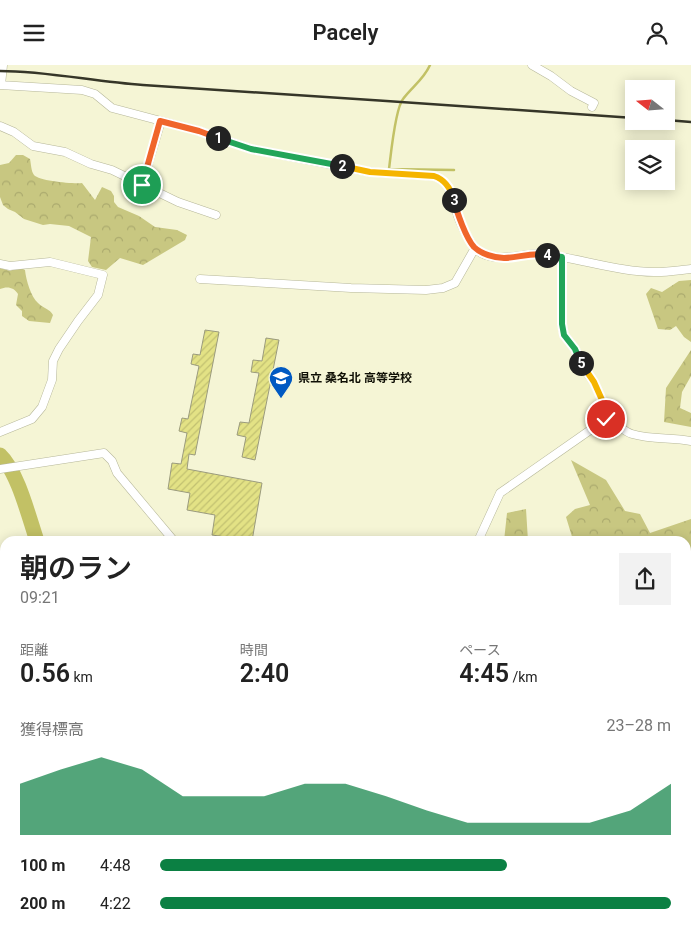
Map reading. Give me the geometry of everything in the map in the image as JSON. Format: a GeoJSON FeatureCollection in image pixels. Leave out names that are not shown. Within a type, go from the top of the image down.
{"type":"FeatureCollection","features":[{"type":"Feature","properties":{"kind":"street"},"geometry":{"type":"LineString","coordinates":[[3,65],[1,85],[82,90],[95,94],[112,108],[199,131],[251,149],[370,172],[434,176],[441,179],[451,190],[457,215],[475,247],[486,255],[503,258],[524,254],[542,254],[656,273],[691,269]]}},
{"type":"Feature","properties":{"kind":"street"},"geometry":{"type":"LineString","coordinates":[[532,65],[571,91],[594,103],[592,107]]}},
{"type":"Feature","properties":{"kind":"street"},"geometry":{"type":"LineString","coordinates":[[142,185],[160,121]]}},
{"type":"Feature","properties":{"kind":"street"},"geometry":{"type":"LineString","coordinates":[[0,126],[32,146],[65,153],[91,165],[112,170],[178,202],[216,215]]}},
{"type":"Feature","properties":{"kind":"street"},"geometry":{"type":"LineString","coordinates":[[200,279],[351,288],[426,290],[443,288],[455,283],[475,247]]}},
{"type":"Feature","properties":{"kind":"street"},"geometry":{"type":"LineString","coordinates":[[562,257],[562,324],[564,335],[575,349],[587,373],[594,382],[611,420],[621,429],[632,434],[691,441]]}},
{"type":"Feature","properties":{"kind":"street"},"geometry":{"type":"LineString","coordinates":[[0,265],[50,262],[103,275],[98,295],[78,321],[53,361],[52,380],[42,407],[32,419],[0,432]]}},
{"type":"Feature","properties":{"kind":"street"},"geometry":{"type":"LineString","coordinates":[[480,536],[500,493],[600,422],[606,419],[611,420]]}},
{"type":"Feature","properties":{"kind":"street"},"geometry":{"type":"LineString","coordinates":[[3,469],[104,453],[112,461],[117,473],[170,536]]}},
{"type":"Feature","properties":{"kind":"green space"},"geometry":{"type":"Polygon","coordinates":[[[16,155],[23,155],[30,159],[33,173],[37,177],[56,182],[82,183],[95,200],[102,187],[111,191],[114,196],[114,202],[118,207],[139,216],[155,227],[177,230],[187,235],[185,240],[143,265],[120,258],[106,270],[92,267],[88,261],[91,237],[69,226],[43,225],[24,219],[3,205],[0,197],[0,165],[9,163],[16,155]]]}},
{"type":"Feature","properties":{"kind":"green space"},"geometry":{"type":"Polygon","coordinates":[[[19,267],[25,270],[29,288],[35,300],[53,315],[50,323],[29,321],[22,316],[22,311],[16,305],[18,294],[10,288],[0,289],[0,268],[10,271],[19,267]]]}},
{"type":"Feature","properties":{"kind":"green space"},"geometry":{"type":"Polygon","coordinates":[[[691,280],[691,342],[684,337],[676,326],[670,330],[658,329],[646,294],[651,288],[662,292],[679,281],[691,280]]]}},
{"type":"Feature","properties":{"kind":"green space"},"geometry":{"type":"Polygon","coordinates":[[[691,350],[691,376],[682,392],[680,408],[691,413],[691,427],[664,422],[666,388],[691,350]]]}},
{"type":"Feature","properties":{"kind":"green space"},"geometry":{"type":"Polygon","coordinates":[[[571,460],[606,480],[625,511],[640,514],[650,533],[691,519],[691,536],[572,536],[566,517],[575,509],[590,505],[571,460]]]}},
{"type":"Feature","properties":{"kind":"green space"},"geometry":{"type":"Polygon","coordinates":[[[526,509],[528,536],[505,536],[507,513],[526,509]]]}},
{"type":"Feature","properties":{"kind":"building"},"geometry":{"type":"Polygon","coordinates":[[[205,330],[219,332],[195,455],[189,454],[187,469],[262,483],[253,536],[212,535],[215,515],[187,510],[190,493],[168,489],[172,463],[181,464],[187,433],[179,431],[182,418],[188,419],[199,366],[191,364],[193,354],[200,355],[205,330]]]}},
{"type":"Feature","properties":{"kind":"building"},"geometry":{"type":"Polygon","coordinates":[[[266,338],[279,340],[255,460],[242,457],[246,437],[237,435],[240,422],[249,423],[259,373],[251,372],[253,360],[262,361],[266,338]]]}},
{"type":"Feature","properties":{"kind":"waterway"},"geometry":{"type":"LineString","coordinates":[[430,65],[425,75],[400,104],[389,169],[454,170]]}},
{"type":"Feature","properties":{"kind":"waterway"},"geometry":{"type":"LineString","coordinates":[[0,455],[18,484],[35,536]]}},
{"type":"Feature","properties":{"kind":"railway"},"geometry":{"type":"LineString","coordinates":[[0,71],[18,71],[143,85],[625,117]]}},
{"type":"Feature","properties":{"kind":"railway"},"geometry":{"type":"LineString","coordinates":[[675,121],[691,122]]}},
{"type":"Feature","properties":{"kind":"place","name":"県立 桑名北 高等学校"},"geometry":{"type":"Point","coordinates":[281,399]}},
{"type":"Feature","properties":{"kind":"route"},"geometry":{"type":"LineString","coordinates":[[142,185],[160,121],[199,131],[251,149],[370,172],[434,176],[441,179],[451,190],[457,215],[475,247],[486,255],[503,258],[524,254],[562,257],[562,324],[564,335],[575,349],[587,373],[594,382],[608,417],[611,420],[606,419]]}}]}
